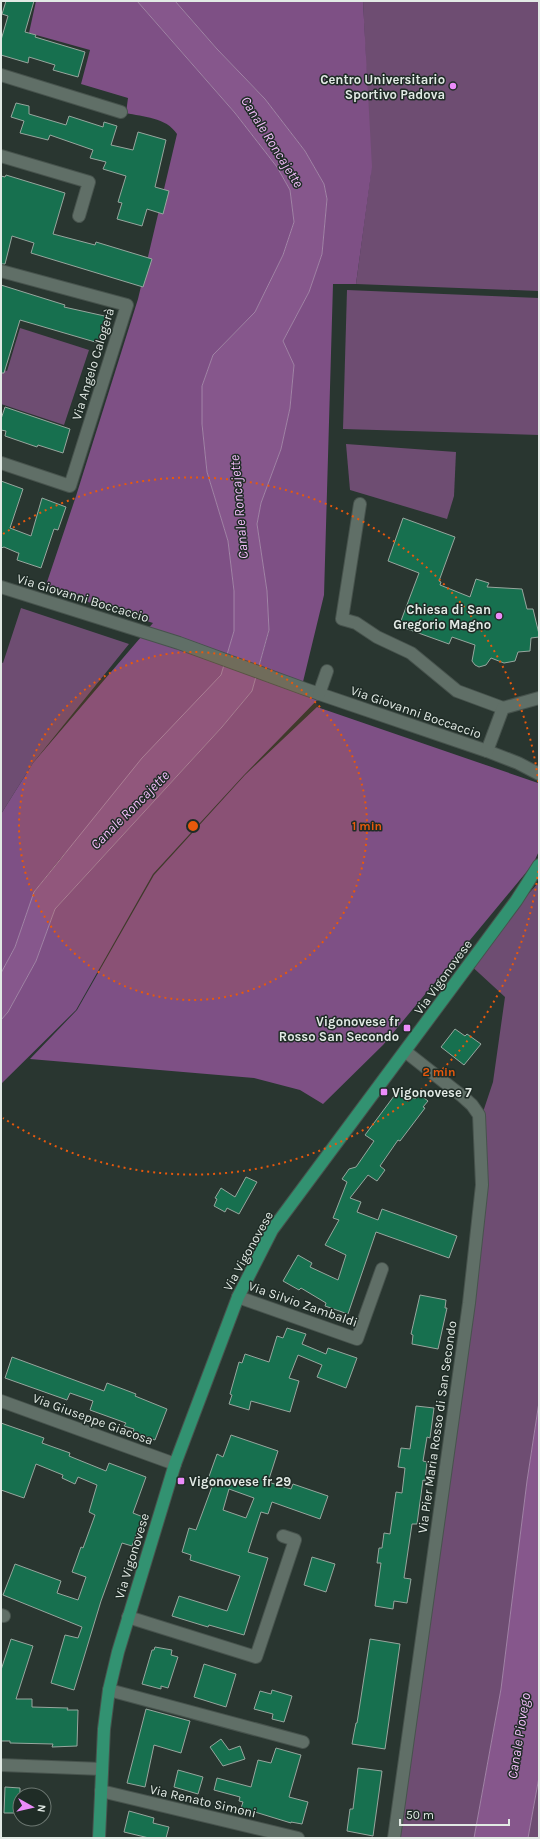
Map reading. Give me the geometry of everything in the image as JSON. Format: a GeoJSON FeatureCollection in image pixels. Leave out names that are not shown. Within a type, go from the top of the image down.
{"type":"FeatureCollection","features":[{"type":"Feature","properties":{"kind":"main road","name":"Via Vigonovese"},"geometry":{"type":"LineString","coordinates":[[99,1838],[102,1770],[109,1690],[128,1616],[175,1464],[238,1297],[272,1230],[406,1052],[516,901],[539,865]]}},
{"type":"Feature","properties":{"kind":"street"},"geometry":{"type":"LineString","coordinates":[[1,75],[121,112]]}},
{"type":"Feature","properties":{"kind":"street"},"geometry":{"type":"LineString","coordinates":[[1,156],[89,182],[79,216]]}},
{"type":"Feature","properties":{"kind":"street","name":"Via Angelo Calogerà"},"geometry":{"type":"LineString","coordinates":[[1,271],[127,305],[70,486],[1,462]]}},
{"type":"Feature","properties":{"kind":"street"},"geometry":{"type":"LineString","coordinates":[[360,504],[342,619],[356,623],[377,637],[411,653],[457,691],[503,708],[539,698]]}},
{"type":"Feature","properties":{"kind":"street","name":"Via Giovanni Boccaccio"},"geometry":{"type":"LineString","coordinates":[[1,587],[158,635],[299,687],[487,751],[518,763],[539,774]]}},
{"type":"Feature","properties":{"kind":"street"},"geometry":{"type":"LineString","coordinates":[[319,694],[327,671]]}},
{"type":"Feature","properties":{"kind":"street"},"geometry":{"type":"LineString","coordinates":[[487,751],[503,708]]}},
{"type":"Feature","properties":{"kind":"street","name":"Via Giovanni Boccaccio"},"geometry":{"type":"LineString","coordinates":[[518,763],[539,764]]}},
{"type":"Feature","properties":{"kind":"street","name":"Via Pier Maria Rosso di San Secondo"},"geometry":{"type":"LineString","coordinates":[[394,1838],[469,1303],[482,1185],[479,1115],[472,1105],[462,1096],[406,1052]]}},
{"type":"Feature","properties":{"kind":"street","name":"Via Silvio Zambaldi"},"geometry":{"type":"LineString","coordinates":[[238,1297],[357,1339],[382,1269]]}},
{"type":"Feature","properties":{"kind":"street","name":"Via Giuseppe Giacosa"},"geometry":{"type":"LineString","coordinates":[[1,1401],[175,1464]]}},
{"type":"Feature","properties":{"kind":"street"},"geometry":{"type":"LineString","coordinates":[[128,1616],[256,1657],[295,1540],[283,1536]]}},
{"type":"Feature","properties":{"kind":"street"},"geometry":{"type":"LineString","coordinates":[[109,1690],[303,1742]]}},
{"type":"Feature","properties":{"kind":"street"},"geometry":{"type":"LineString","coordinates":[[1,1765],[102,1770]]}},
{"type":"Feature","properties":{"kind":"street","name":"Via Renato Simoni"},"geometry":{"type":"LineString","coordinates":[[101,1791],[298,1838]]}},
{"type":"Feature","properties":{"kind":"shaded area"},"geometry":{"type":"Polygon","coordinates":[[[36,1],[137,1],[235,113],[277,167],[290,190],[294,222],[283,255],[255,312],[213,355],[202,386],[202,424],[207,472],[228,541],[234,591],[234,631],[221,675],[60,859],[34,892],[15,947],[1,973],[1,814],[33,763],[153,623],[45,588],[76,496],[138,299],[177,134],[172,128],[161,121],[126,113],[128,98],[81,84],[90,50],[29,33],[36,1]]]}},
{"type":"Feature","properties":{"kind":"shaded area"},"geometry":{"type":"Polygon","coordinates":[[[175,1],[363,1],[372,167],[356,284],[333,284],[324,595],[301,690],[321,696],[244,775],[153,874],[76,1010],[1,1084],[1,1020],[8,1012],[36,961],[55,909],[222,727],[252,691],[269,631],[267,591],[257,524],[261,503],[281,449],[290,408],[294,365],[283,341],[309,292],[322,254],[327,199],[324,184],[305,151],[265,99],[217,49],[175,1]]]}},
{"type":"Feature","properties":{"kind":"shaded area","name":"Centro Universitario Sportivo Padova"},"geometry":{"type":"Polygon","coordinates":[[[363,1],[539,1],[539,291],[356,284],[371,172],[363,1]]]}},
{"type":"Feature","properties":{"kind":"shaded area"},"geometry":{"type":"Polygon","coordinates":[[[347,290],[539,298],[539,435],[343,429],[347,290]]]}},
{"type":"Feature","properties":{"kind":"shaded area"},"geometry":{"type":"Polygon","coordinates":[[[20,328],[89,350],[64,425],[1,404],[1,369],[7,371],[20,328]]]}},
{"type":"Feature","properties":{"kind":"shaded area"},"geometry":{"type":"Polygon","coordinates":[[[346,444],[456,452],[454,496],[447,519],[350,490],[346,444]]]}},
{"type":"Feature","properties":{"kind":"shaded area"},"geometry":{"type":"Polygon","coordinates":[[[21,608],[129,644],[33,763],[1,814],[1,662],[3,663],[21,608]]]}},
{"type":"Feature","properties":{"kind":"shaded area"},"geometry":{"type":"Polygon","coordinates":[[[317,707],[538,783],[539,851],[533,864],[383,1045],[323,1104],[300,1090],[254,1078],[30,1059],[77,1010],[154,875],[245,775],[317,707]]]}},
{"type":"Feature","properties":{"kind":"shaded area"},"geometry":{"type":"Polygon","coordinates":[[[539,882],[539,1402],[527,1481],[501,1689],[474,1838],[389,1838],[422,1637],[478,1184],[482,1115],[493,1082],[505,997],[467,962],[539,882]]]}},
{"type":"Feature","properties":{"kind":"shaded area"},"geometry":{"type":"Polygon","coordinates":[[[539,1777],[539,1838],[528,1838],[539,1777]]]}},
{"type":"Feature","properties":{"kind":"water","name":"Canale Roncajette"},"geometry":{"type":"Polygon","coordinates":[[[137,1],[175,1],[217,49],[265,99],[305,151],[324,184],[327,199],[322,254],[309,292],[283,341],[294,365],[290,408],[281,449],[261,503],[257,524],[267,591],[269,630],[252,691],[222,727],[55,909],[36,961],[8,1012],[1,1020],[1,973],[15,947],[34,892],[142,758],[221,675],[234,631],[234,591],[228,541],[207,472],[202,424],[202,386],[213,355],[255,312],[283,255],[294,222],[290,190],[277,167],[235,113],[137,1]]]}},
{"type":"Feature","properties":{"kind":"water","name":"Canale Piovego"},"geometry":{"type":"Polygon","coordinates":[[[539,1402],[539,1777],[528,1838],[474,1838],[501,1689],[527,1481],[539,1402]]]}},
{"type":"Feature","properties":{"kind":"building"},"geometry":{"type":"Polygon","coordinates":[[[6,1],[34,1],[25,32],[36,35],[35,37],[85,52],[78,77],[53,70],[55,65],[29,57],[28,63],[1,55],[1,40],[8,16],[2,14],[6,1]]]}},
{"type":"Feature","properties":{"kind":"building"},"geometry":{"type":"Polygon","coordinates":[[[16,103],[29,106],[29,114],[66,125],[69,116],[103,127],[104,122],[117,126],[111,145],[133,150],[138,132],[166,140],[155,187],[169,191],[163,214],[147,209],[142,226],[117,219],[122,203],[118,202],[126,176],[103,169],[106,162],[90,158],[93,150],[50,135],[48,140],[20,133],[24,121],[11,117],[16,103]]]}},
{"type":"Feature","properties":{"kind":"building"},"geometry":{"type":"Polygon","coordinates":[[[6,175],[65,193],[53,234],[95,245],[96,242],[152,259],[143,287],[31,253],[34,243],[12,236],[5,264],[1,264],[1,176],[5,177],[6,175]]]}},
{"type":"Feature","properties":{"kind":"building"},"geometry":{"type":"Polygon","coordinates":[[[1,285],[65,305],[64,307],[109,317],[102,344],[20,320],[4,373],[1,373],[1,285]]]}},
{"type":"Feature","properties":{"kind":"building"},"geometry":{"type":"Polygon","coordinates":[[[5,407],[70,429],[63,453],[38,445],[37,447],[5,436],[6,431],[1,430],[1,419],[5,407]]]}},
{"type":"Feature","properties":{"kind":"building"},"geometry":{"type":"Polygon","coordinates":[[[1,481],[23,489],[10,528],[31,536],[42,498],[66,507],[58,530],[54,529],[41,568],[17,560],[19,553],[4,547],[1,548],[1,481]]]}},
{"type":"Feature","properties":{"kind":"building"},"geometry":{"type":"Polygon","coordinates":[[[403,518],[455,537],[439,581],[441,582],[440,585],[470,597],[476,579],[489,583],[487,587],[522,589],[527,609],[533,609],[539,634],[539,637],[531,638],[530,651],[518,652],[515,661],[504,663],[491,658],[486,665],[479,667],[472,661],[475,645],[452,637],[449,644],[399,626],[419,573],[388,561],[403,518]]]}},
{"type":"Feature","properties":{"kind":"building"},"geometry":{"type":"Polygon","coordinates":[[[455,1029],[465,1036],[467,1034],[481,1044],[464,1065],[441,1047],[455,1029]]]}},
{"type":"Feature","properties":{"kind":"building"},"geometry":{"type":"Polygon","coordinates":[[[400,1088],[415,1099],[419,1094],[428,1101],[423,1107],[425,1108],[400,1141],[398,1140],[380,1166],[385,1170],[377,1181],[368,1175],[350,1198],[361,1202],[357,1212],[378,1220],[382,1209],[457,1236],[449,1258],[376,1232],[348,1314],[325,1306],[326,1303],[301,1288],[299,1290],[283,1281],[298,1255],[312,1263],[310,1267],[338,1280],[346,1255],[325,1245],[339,1220],[333,1218],[347,1182],[342,1179],[349,1169],[356,1167],[374,1141],[365,1135],[400,1088]]]}},
{"type":"Feature","properties":{"kind":"building"},"geometry":{"type":"Polygon","coordinates":[[[246,1177],[257,1182],[239,1214],[227,1208],[225,1212],[214,1206],[217,1199],[215,1198],[221,1188],[235,1197],[246,1177]]]}},
{"type":"Feature","properties":{"kind":"building"},"geometry":{"type":"Polygon","coordinates":[[[420,1295],[446,1300],[445,1308],[447,1308],[438,1349],[412,1344],[413,1335],[411,1334],[420,1295]]]}},
{"type":"Feature","properties":{"kind":"building"},"geometry":{"type":"Polygon","coordinates":[[[287,1328],[306,1334],[302,1344],[326,1354],[328,1348],[357,1358],[346,1388],[317,1377],[322,1365],[298,1355],[289,1378],[299,1381],[290,1412],[251,1401],[249,1410],[229,1404],[232,1395],[230,1394],[239,1362],[242,1363],[245,1354],[269,1362],[277,1336],[283,1338],[287,1328]]]}},
{"type":"Feature","properties":{"kind":"building"},"geometry":{"type":"Polygon","coordinates":[[[12,1357],[104,1391],[107,1383],[136,1394],[135,1396],[167,1409],[155,1440],[133,1432],[134,1429],[124,1426],[126,1423],[90,1410],[93,1401],[70,1393],[67,1400],[5,1378],[12,1357]]]}},
{"type":"Feature","properties":{"kind":"building"},"geometry":{"type":"Polygon","coordinates":[[[416,1406],[434,1408],[430,1438],[427,1437],[423,1461],[427,1462],[425,1481],[423,1480],[417,1524],[412,1524],[404,1578],[411,1579],[407,1603],[394,1601],[393,1609],[375,1606],[381,1563],[377,1563],[379,1548],[382,1548],[384,1533],[390,1534],[396,1492],[402,1493],[405,1468],[398,1467],[401,1448],[410,1449],[416,1406]]]}},
{"type":"Feature","properties":{"kind":"building"},"geometry":{"type":"Polygon","coordinates":[[[1,1423],[44,1438],[42,1443],[70,1453],[69,1456],[106,1471],[109,1463],[146,1477],[133,1513],[143,1517],[132,1546],[122,1543],[101,1601],[74,1690],[51,1683],[65,1635],[78,1638],[82,1627],[3,1595],[15,1564],[61,1581],[57,1593],[78,1600],[86,1577],[72,1572],[81,1547],[83,1548],[95,1515],[89,1512],[97,1485],[78,1477],[75,1484],[62,1478],[63,1475],[36,1464],[24,1498],[1,1490],[1,1423]]]}},
{"type":"Feature","properties":{"kind":"building"},"geometry":{"type":"Polygon","coordinates":[[[231,1435],[278,1451],[268,1482],[291,1489],[293,1484],[328,1496],[320,1519],[272,1502],[268,1514],[261,1512],[248,1552],[268,1558],[244,1635],[209,1625],[208,1627],[172,1616],[179,1596],[227,1611],[240,1576],[190,1560],[191,1555],[182,1552],[189,1528],[196,1530],[213,1484],[207,1482],[217,1454],[223,1457],[231,1435]],[[229,1489],[223,1510],[246,1518],[254,1498],[229,1489]]]}},
{"type":"Feature","properties":{"kind":"building"},"geometry":{"type":"Polygon","coordinates":[[[312,1557],[335,1564],[326,1592],[304,1585],[312,1557]]]}},
{"type":"Feature","properties":{"kind":"building"},"geometry":{"type":"Polygon","coordinates":[[[11,1639],[33,1646],[16,1699],[32,1699],[32,1707],[68,1708],[67,1710],[78,1710],[77,1746],[52,1747],[53,1744],[10,1743],[10,1741],[1,1741],[1,1670],[11,1639]]]}},
{"type":"Feature","properties":{"kind":"building"},"geometry":{"type":"Polygon","coordinates":[[[370,1639],[400,1644],[385,1749],[352,1744],[357,1723],[370,1639]]]}},
{"type":"Feature","properties":{"kind":"building"},"geometry":{"type":"Polygon","coordinates":[[[155,1647],[172,1650],[171,1655],[178,1657],[168,1688],[161,1686],[161,1689],[142,1684],[152,1650],[154,1650],[155,1647]]]}},
{"type":"Feature","properties":{"kind":"building"},"geometry":{"type":"Polygon","coordinates":[[[204,1664],[236,1674],[226,1707],[194,1697],[204,1664]]]}},
{"type":"Feature","properties":{"kind":"building"},"geometry":{"type":"Polygon","coordinates":[[[272,1690],[292,1696],[284,1722],[272,1719],[273,1714],[254,1709],[260,1691],[271,1694],[272,1690]]]}},
{"type":"Feature","properties":{"kind":"building"},"geometry":{"type":"Polygon","coordinates":[[[146,1709],[190,1721],[181,1753],[154,1745],[145,1787],[127,1783],[146,1709]]]}},
{"type":"Feature","properties":{"kind":"building"},"geometry":{"type":"Polygon","coordinates":[[[221,1739],[229,1750],[240,1746],[245,1759],[223,1766],[210,1747],[221,1739]]]}},
{"type":"Feature","properties":{"kind":"building"},"geometry":{"type":"Polygon","coordinates":[[[276,1748],[301,1755],[289,1797],[308,1802],[302,1824],[291,1823],[255,1812],[255,1814],[240,1811],[243,1802],[239,1801],[240,1797],[214,1790],[217,1778],[251,1787],[258,1760],[271,1763],[276,1748]]]}},
{"type":"Feature","properties":{"kind":"building"},"geometry":{"type":"Polygon","coordinates":[[[358,1768],[382,1771],[373,1836],[347,1831],[350,1809],[353,1809],[358,1768]]]}},
{"type":"Feature","properties":{"kind":"building"},"geometry":{"type":"Polygon","coordinates":[[[178,1770],[203,1777],[198,1794],[174,1787],[178,1770]]]}},
{"type":"Feature","properties":{"kind":"building"},"geometry":{"type":"Polygon","coordinates":[[[5,1787],[12,1787],[12,1813],[4,1813],[5,1787]]]}},
{"type":"Feature","properties":{"kind":"building"},"geometry":{"type":"Polygon","coordinates":[[[129,1811],[154,1818],[153,1823],[169,1827],[166,1838],[149,1838],[124,1832],[129,1811]]]}},
{"type":"Feature","properties":{"kind":"place","name":"Centro Universitario Sportivo Padova"},"geometry":{"type":"Point","coordinates":[453,86]}},
{"type":"Feature","properties":{"kind":"place","name":"Chiesa di San Gregorio Magno"},"geometry":{"type":"Point","coordinates":[499,616]}},
{"type":"Feature","properties":{"kind":"place","name":"Vigonovese fr Rosso San Secondo"},"geometry":{"type":"Point","coordinates":[407,1028]}},
{"type":"Feature","properties":{"kind":"place","name":"Vigonovese 7"},"geometry":{"type":"Point","coordinates":[384,1092]}},
{"type":"Feature","properties":{"kind":"place","name":"Vigonovese fr 29"},"geometry":{"type":"Point","coordinates":[181,1481]}}]}
